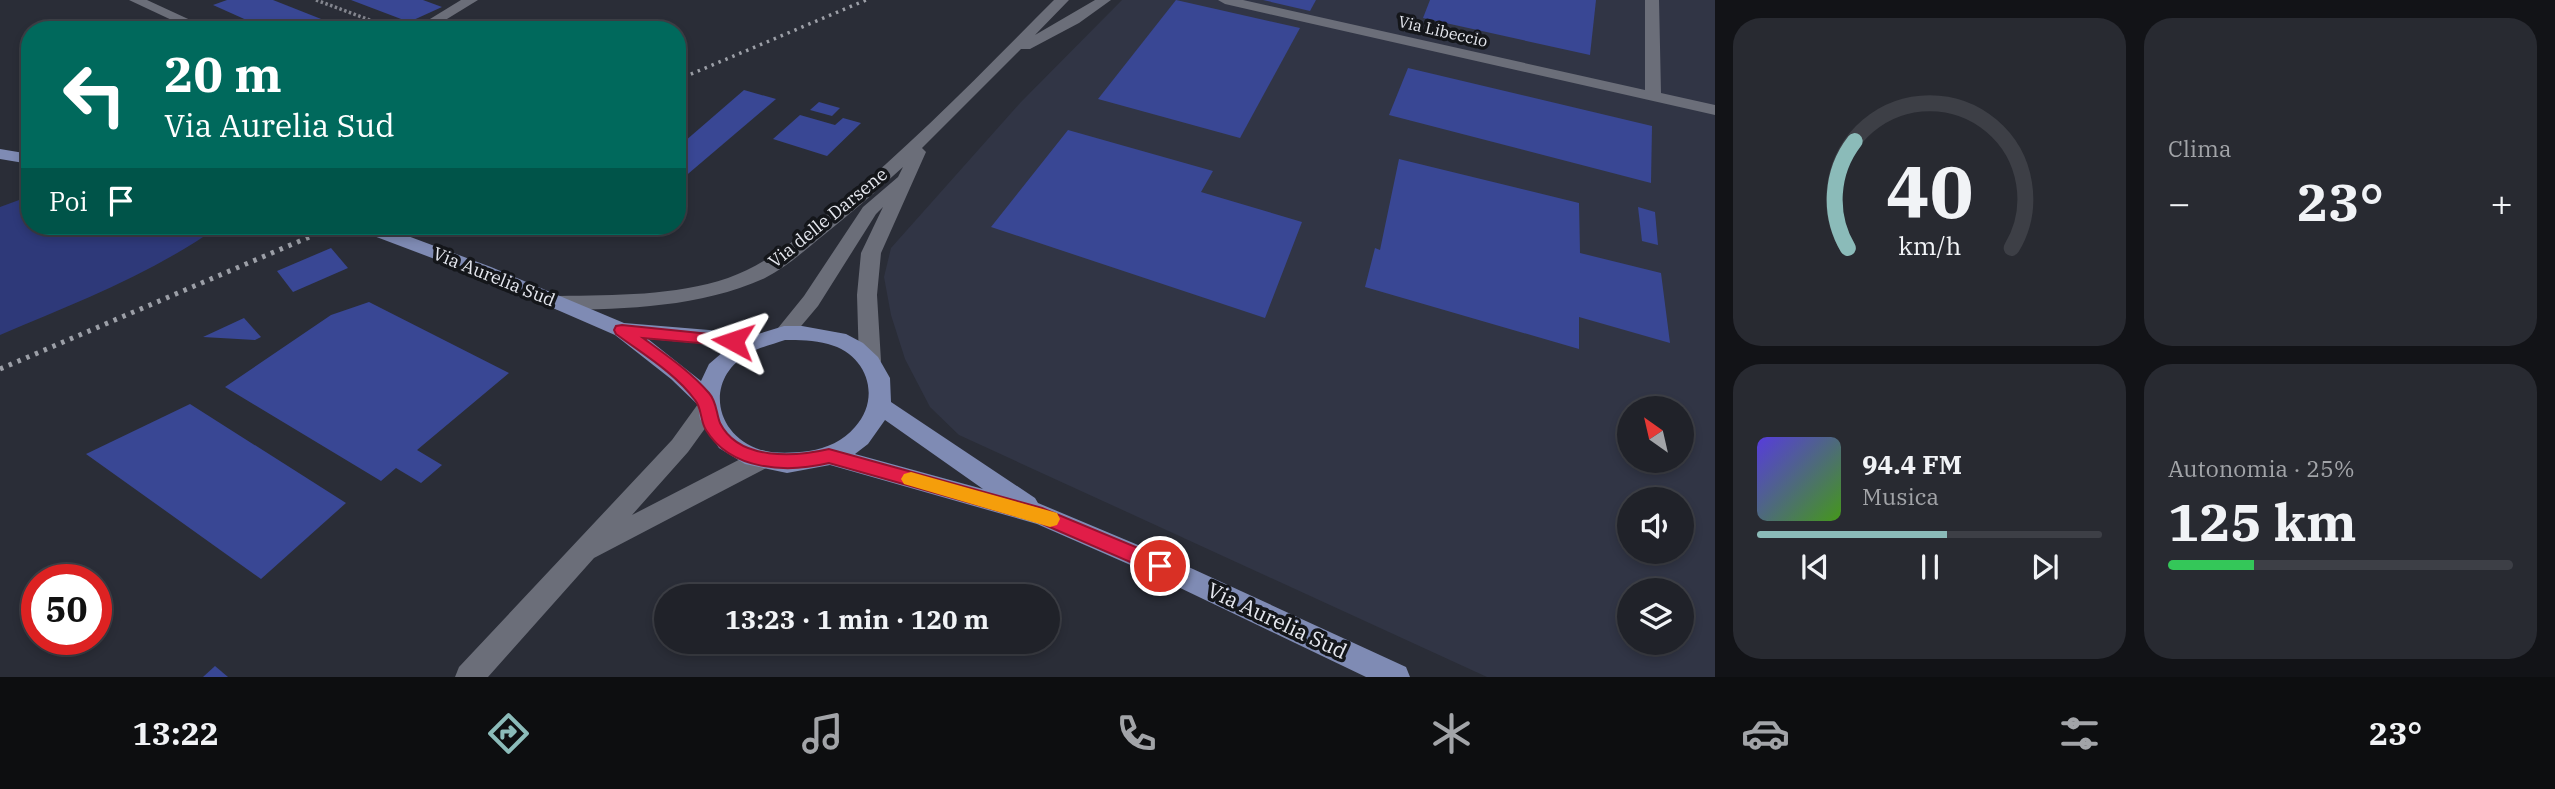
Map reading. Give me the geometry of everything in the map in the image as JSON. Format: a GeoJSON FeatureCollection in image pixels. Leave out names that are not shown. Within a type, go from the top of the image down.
{"type":"FeatureCollection","features":[{"type":"Feature","properties":{"kind":"main road"},"geometry":{"type":"LineString","coordinates":[[0,154],[21,158]]}},
{"type":"Feature","properties":{"kind":"main road","name":"Via Aurelia Sud"},"geometry":{"type":"LineString","coordinates":[[388,235],[622,330],[680,373],[706,405],[713,426],[724,440],[741,452],[762,459],[795,462],[829,456],[853,443],[871,426],[881,406],[1042,516]]}},
{"type":"Feature","properties":{"kind":"main road","name":"Via Aurelia Sud"},"geometry":{"type":"LineString","coordinates":[[622,330],[755,340]]}},
{"type":"Feature","properties":{"kind":"main road","name":"Via Aurelia Sud"},"geometry":{"type":"LineString","coordinates":[[706,405],[709,381],[719,365],[735,351],[755,340],[784,333],[833,337],[854,347],[870,361]]}},
{"type":"Feature","properties":{"kind":"main road"},"geometry":{"type":"LineString","coordinates":[[870,361],[879,375],[883,390],[881,406]]}},
{"type":"Feature","properties":{"kind":"main road","name":"Via Aurelia Sud"},"geometry":{"type":"LineString","coordinates":[[829,456],[1042,516],[1160,566],[1396,677]]}},
{"type":"Feature","properties":{"kind":"street"},"geometry":{"type":"LineString","coordinates":[[136,0],[184,21]]}},
{"type":"Feature","properties":{"kind":"street"},"geometry":{"type":"LineString","coordinates":[[435,21],[471,0]]}},
{"type":"Feature","properties":{"kind":"street","name":"Via delle Darsene"},"geometry":{"type":"LineString","coordinates":[[559,303],[679,296],[720,287],[756,274],[776,263],[924,140],[1062,0]]}},
{"type":"Feature","properties":{"kind":"street"},"geometry":{"type":"LineString","coordinates":[[1005,57],[1074,20],[1104,0]]}},
{"type":"Feature","properties":{"kind":"street","name":"Via Libeccio"},"geometry":{"type":"LineString","coordinates":[[1225,0],[1715,110]]}},
{"type":"Feature","properties":{"kind":"street"},"geometry":{"type":"LineString","coordinates":[[1652,0],[1653,96]]}},
{"type":"Feature","properties":{"kind":"street","name":"Via delle Darsene"},"geometry":{"type":"LineString","coordinates":[[870,361],[867,295],[872,253],[904,178],[924,140]]}},
{"type":"Feature","properties":{"kind":"street","name":"Via delle Darsene"},"geometry":{"type":"LineString","coordinates":[[784,333],[811,301],[869,211],[904,178]]}},
{"type":"Feature","properties":{"kind":"street"},"geometry":{"type":"LineString","coordinates":[[469,677],[680,446],[706,405]]}},
{"type":"Feature","properties":{"kind":"street"},"geometry":{"type":"LineString","coordinates":[[580,554],[762,459]]}},
{"type":"Feature","properties":{"kind":"path"},"geometry":{"type":"LineString","coordinates":[[316,0],[371,21]]}},
{"type":"Feature","properties":{"kind":"shaded area"},"geometry":{"type":"Polygon","coordinates":[[[1122,0],[1715,0],[1715,677],[1487,677],[959,435],[930,407],[905,359],[891,315],[884,277],[891,248],[1021,102],[1122,0]]]}},
{"type":"Feature","properties":{"kind":"shaded area"},"geometry":{"type":"Polygon","coordinates":[[[21,199],[21,235],[205,235],[140,273],[0,335],[0,207],[21,199]]]}},
{"type":"Feature","properties":{"kind":"building"},"geometry":{"type":"Polygon","coordinates":[[[227,0],[273,0],[326,21],[249,21],[213,5],[227,0]]]}},
{"type":"Feature","properties":{"kind":"building"},"geometry":{"type":"Polygon","coordinates":[[[351,0],[423,0],[442,7],[406,21],[351,0]]]}},
{"type":"Feature","properties":{"kind":"building"},"geometry":{"type":"Polygon","coordinates":[[[1176,0],[1300,28],[1240,138],[1098,99],[1176,0]]]}},
{"type":"Feature","properties":{"kind":"building"},"geometry":{"type":"Polygon","coordinates":[[[1263,0],[1316,0],[1310,11],[1263,0]]]}},
{"type":"Feature","properties":{"kind":"building"},"geometry":{"type":"Polygon","coordinates":[[[1430,0],[1596,0],[1590,55],[1423,18],[1430,0]]]}},
{"type":"Feature","properties":{"kind":"building"},"geometry":{"type":"Polygon","coordinates":[[[1408,68],[1652,126],[1651,183],[1389,115],[1408,68]]]}},
{"type":"Feature","properties":{"kind":"building"},"geometry":{"type":"Polygon","coordinates":[[[744,90],[776,99],[686,176],[686,140],[744,90]]]}},
{"type":"Feature","properties":{"kind":"building"},"geometry":{"type":"Polygon","coordinates":[[[819,102],[840,108],[832,116],[810,110],[819,102]]]}},
{"type":"Feature","properties":{"kind":"building"},"geometry":{"type":"Polygon","coordinates":[[[800,115],[835,125],[843,118],[861,123],[827,156],[773,139],[800,115]]]}},
{"type":"Feature","properties":{"kind":"building"},"geometry":{"type":"Polygon","coordinates":[[[1068,130],[1213,171],[1201,192],[1302,222],[1265,318],[991,227],[1068,130]]]}},
{"type":"Feature","properties":{"kind":"building"},"geometry":{"type":"Polygon","coordinates":[[[1399,159],[1579,203],[1580,253],[1661,273],[1670,343],[1579,317],[1579,349],[1365,287],[1375,248],[1380,250],[1399,159]]]}},
{"type":"Feature","properties":{"kind":"building"},"geometry":{"type":"Polygon","coordinates":[[[1638,207],[1655,212],[1658,245],[1642,241],[1638,207]]]}},
{"type":"Feature","properties":{"kind":"building"},"geometry":{"type":"Polygon","coordinates":[[[331,248],[348,268],[293,292],[277,271],[331,248]]]}},
{"type":"Feature","properties":{"kind":"building"},"geometry":{"type":"Polygon","coordinates":[[[369,302],[509,373],[417,450],[442,465],[421,483],[396,468],[381,481],[225,387],[331,315],[369,302]]]}},
{"type":"Feature","properties":{"kind":"building"},"geometry":{"type":"Polygon","coordinates":[[[244,318],[261,337],[255,340],[203,337],[244,318]]]}},
{"type":"Feature","properties":{"kind":"building"},"geometry":{"type":"Polygon","coordinates":[[[190,404],[346,503],[261,579],[86,454],[190,404]]]}},
{"type":"Feature","properties":{"kind":"building"},"geometry":{"type":"Polygon","coordinates":[[[215,666],[228,677],[203,677],[215,666]]]}},
{"type":"Feature","properties":{"kind":"railway"},"geometry":{"type":"LineString","coordinates":[[686,76],[866,0]]}},
{"type":"Feature","properties":{"kind":"railway"},"geometry":{"type":"LineString","coordinates":[[0,369],[314,235]]}},
{"type":"Feature","properties":{"kind":"slow traffic"},"geometry":{"type":"LineString","coordinates":[[911,479],[1050,519]]}},
{"type":"Feature","properties":{"kind":"route"},"geometry":{"type":"LineString","coordinates":[[733,341],[622,330],[680,373],[705,399],[706,410],[713,426],[724,440],[741,452],[784,462],[829,456],[1042,516],[1160,566]]}}]}
